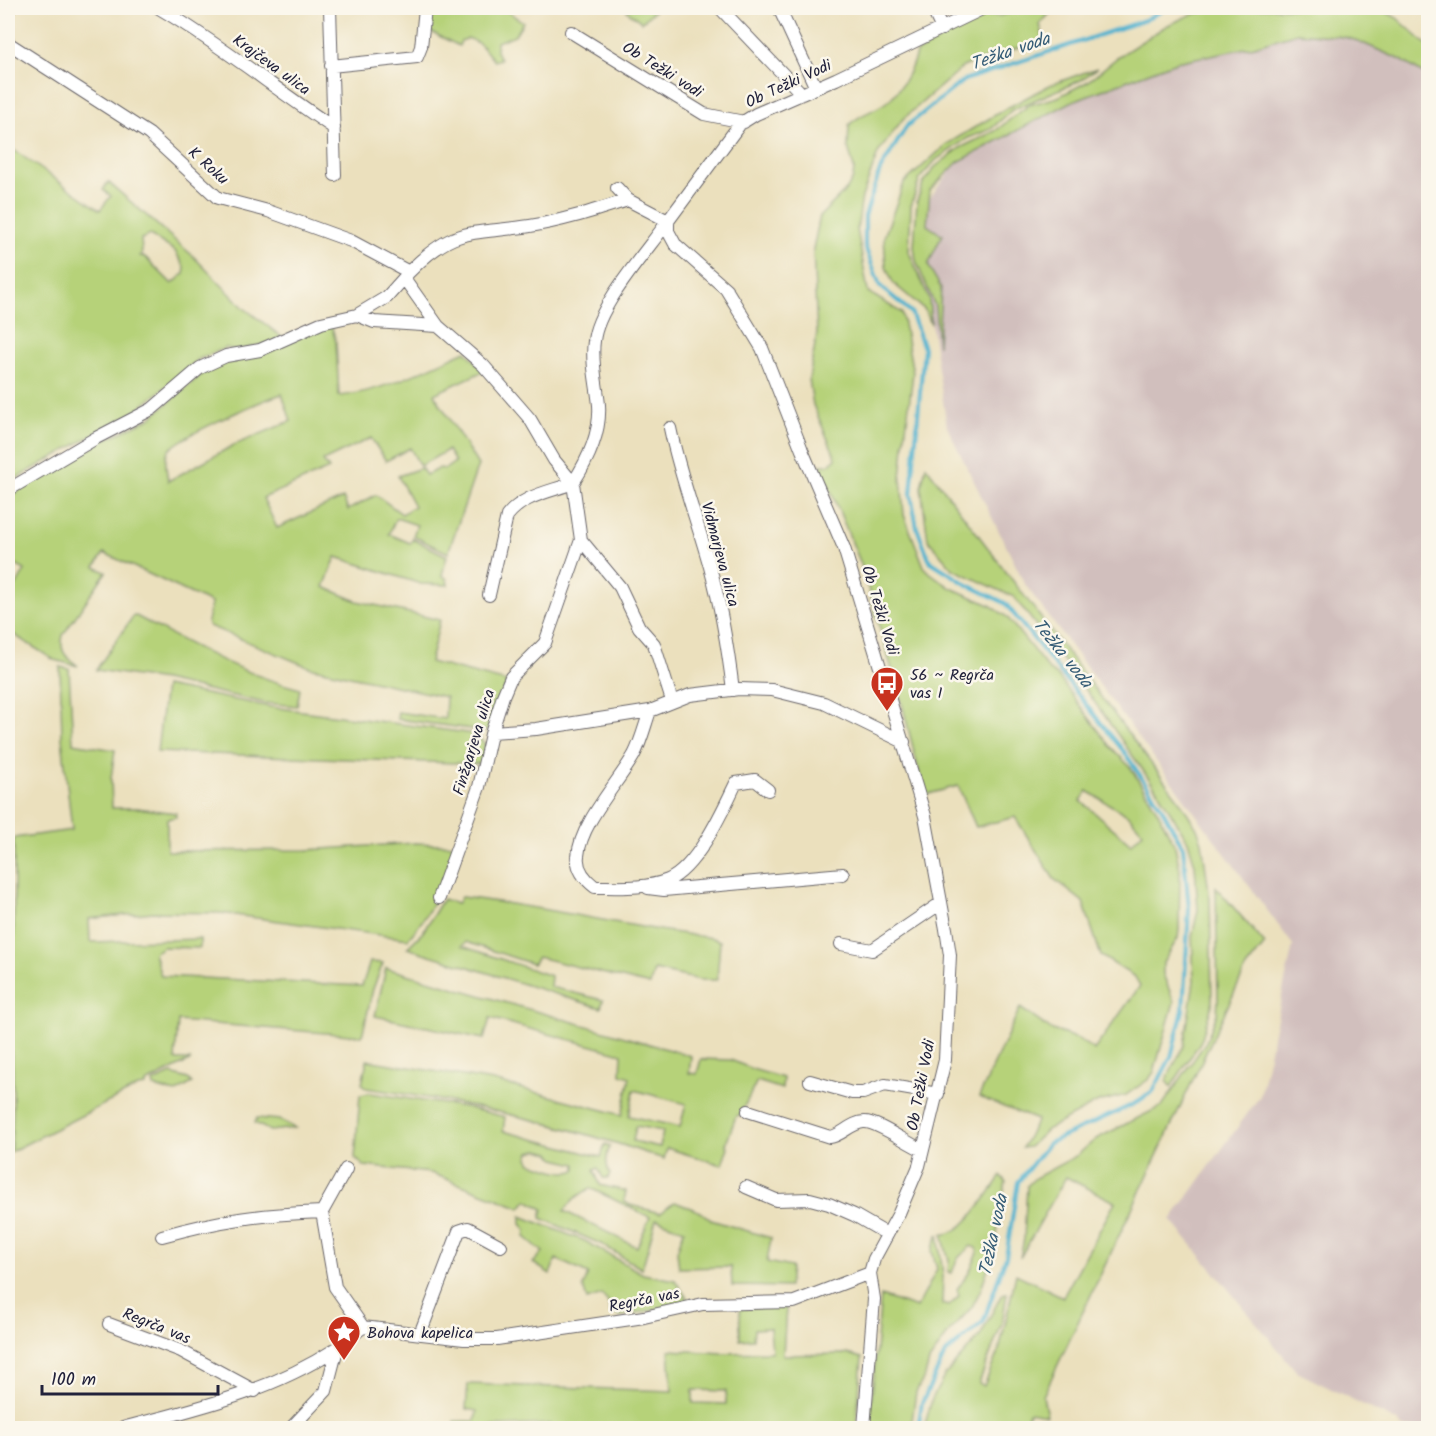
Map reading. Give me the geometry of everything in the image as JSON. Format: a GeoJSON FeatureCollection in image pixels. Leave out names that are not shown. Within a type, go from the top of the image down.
{"type":"FeatureCollection","features":[{"type":"Feature","properties":{"kind":"street","name":"Krajčeva ulica"},"geometry":{"type":"LineString","coordinates":[[159,8],[196,30],[269,85],[334,128]]}},
{"type":"Feature","properties":{"kind":"street"},"geometry":{"type":"LineString","coordinates":[[328,8],[335,175]]}},
{"type":"Feature","properties":{"kind":"street","name":"Krajčeva ulica"},"geometry":{"type":"LineString","coordinates":[[331,66],[417,57],[421,46],[425,8]]}},
{"type":"Feature","properties":{"kind":"street"},"geometry":{"type":"LineString","coordinates":[[720,8],[802,94]]}},
{"type":"Feature","properties":{"kind":"street"},"geometry":{"type":"LineString","coordinates":[[779,8],[816,88]]}},
{"type":"Feature","properties":{"kind":"street"},"geometry":{"type":"LineString","coordinates":[[932,8],[942,29]]}},
{"type":"Feature","properties":{"kind":"street","name":"Ob Težki Vodi"},"geometry":{"type":"LineString","coordinates":[[870,1273],[916,1175],[945,1060],[950,955],[925,816],[844,548],[762,348],[726,288],[675,244],[668,231],[668,221],[744,122],[756,114],[984,8]]}},
{"type":"Feature","properties":{"kind":"street","name":"Ob Težki vodi"},"geometry":{"type":"LineString","coordinates":[[571,32],[704,114],[744,122]]}},
{"type":"Feature","properties":{"kind":"street","name":"K Roku"},"geometry":{"type":"LineString","coordinates":[[8,43],[149,134],[219,198],[268,211],[351,241],[406,275],[438,326],[459,342],[530,418],[554,460],[573,483]]}},
{"type":"Feature","properties":{"kind":"street"},"geometry":{"type":"LineString","coordinates":[[489,595],[507,516],[515,506],[573,483],[590,453],[597,431],[599,408],[594,341],[598,325],[617,291],[668,221],[628,200],[617,188]]}},
{"type":"Feature","properties":{"kind":"street"},"geometry":{"type":"LineString","coordinates":[[8,490],[96,438],[146,413],[182,381],[216,359],[260,350],[321,323],[357,315],[387,297],[434,248],[470,232],[530,226],[628,200]]}},
{"type":"Feature","properties":{"kind":"street"},"geometry":{"type":"LineString","coordinates":[[357,315],[362,320],[374,322],[438,326]]}},
{"type":"Feature","properties":{"kind":"street","name":"Vidmarjeva ulica"},"geometry":{"type":"LineString","coordinates":[[670,428],[685,489],[710,568],[729,654],[733,690]]}},
{"type":"Feature","properties":{"kind":"street","name":"Finžgarjeva ulica"},"geometry":{"type":"LineString","coordinates":[[439,898],[479,787],[492,732],[512,677],[545,643],[581,540],[573,483]]}},
{"type":"Feature","properties":{"kind":"street"},"geometry":{"type":"LineString","coordinates":[[581,540],[620,586],[639,627],[654,644],[672,701]]}},
{"type":"Feature","properties":{"kind":"street"},"geometry":{"type":"LineString","coordinates":[[492,732],[536,729],[650,711],[690,695],[733,690],[772,690],[824,703],[904,742]]}},
{"type":"Feature","properties":{"kind":"street"},"geometry":{"type":"LineString","coordinates":[[650,711],[635,753],[590,823],[578,856],[579,868],[586,880],[595,887],[641,887],[664,890],[843,874]]}},
{"type":"Feature","properties":{"kind":"street"},"geometry":{"type":"LineString","coordinates":[[641,887],[669,880],[685,867],[705,841],[736,783],[755,780],[768,790]]}},
{"type":"Feature","properties":{"kind":"street"},"geometry":{"type":"LineString","coordinates":[[841,944],[872,950],[941,903]]}},
{"type":"Feature","properties":{"kind":"street","name":"Ob Težki vodi"},"geometry":{"type":"LineString","coordinates":[[810,1081],[852,1093],[863,1093],[885,1085],[938,1094]]}},
{"type":"Feature","properties":{"kind":"street","name":"Ob Težki vodi"},"geometry":{"type":"LineString","coordinates":[[748,1111],[830,1137],[863,1122],[880,1126],[903,1142],[923,1150]]}},
{"type":"Feature","properties":{"kind":"street"},"geometry":{"type":"LineString","coordinates":[[123,1428],[255,1391],[297,1373],[337,1349],[363,1327],[335,1287],[322,1212],[346,1169]]}},
{"type":"Feature","properties":{"kind":"street"},"geometry":{"type":"LineString","coordinates":[[746,1187],[776,1200],[796,1202],[810,1199],[829,1204],[887,1234]]}},
{"type":"Feature","properties":{"kind":"street"},"geometry":{"type":"LineString","coordinates":[[162,1236],[211,1222],[261,1214],[322,1212]]}},
{"type":"Feature","properties":{"kind":"street"},"geometry":{"type":"LineString","coordinates":[[420,1334],[459,1232],[468,1228],[501,1246]]}},
{"type":"Feature","properties":{"kind":"street"},"geometry":{"type":"LineString","coordinates":[[864,1428],[874,1299],[870,1273]]}},
{"type":"Feature","properties":{"kind":"street","name":"Regrča vas"},"geometry":{"type":"LineString","coordinates":[[363,1327],[465,1339],[497,1339],[644,1317],[703,1304],[794,1302],[870,1273]]}},
{"type":"Feature","properties":{"kind":"street","name":"Regrča vas"},"geometry":{"type":"LineString","coordinates":[[109,1324],[181,1351],[255,1391]]}},
{"type":"Feature","properties":{"kind":"street"},"geometry":{"type":"LineString","coordinates":[[291,1428],[326,1391],[337,1349]]}},
{"type":"Feature","properties":{"kind":"shaded area"},"geometry":{"type":"Polygon","coordinates":[[[1218,8],[1428,49],[1428,1428],[1402,1428],[1398,1422],[1297,1372],[1171,1220],[1260,1096],[1293,945],[1026,586],[947,427],[926,290],[925,204],[961,157],[1154,40],[1218,8]]]}},
{"type":"Feature","properties":{"kind":"green space"},"geometry":{"type":"Polygon","coordinates":[[[430,8],[508,8],[507,11],[523,22],[515,35],[497,42],[496,51],[500,59],[494,61],[480,44],[468,38],[461,41],[459,46],[429,31],[430,8]]]}},
{"type":"Feature","properties":{"kind":"green space"},"geometry":{"type":"Polygon","coordinates":[[[629,8],[657,8],[642,22],[627,11],[629,8]]]}},
{"type":"Feature","properties":{"kind":"green space"},"geometry":{"type":"Polygon","coordinates":[[[1030,8],[1055,8],[1040,24],[1044,41],[995,54],[963,67],[902,120],[878,153],[862,197],[857,229],[868,292],[902,313],[913,373],[901,478],[904,515],[925,569],[951,588],[990,605],[1007,617],[1049,670],[1057,675],[1111,747],[1131,768],[1158,812],[1175,846],[1180,870],[1178,938],[1163,963],[1163,974],[1174,1002],[1154,1072],[1149,1079],[1126,1095],[1098,1102],[1048,1129],[1029,1147],[1022,1148],[1037,1120],[979,1097],[1020,1008],[1050,1029],[1078,1039],[1094,1050],[1140,986],[1135,977],[1101,956],[1083,902],[1054,879],[1015,817],[976,827],[958,786],[925,795],[901,700],[861,564],[820,465],[828,465],[836,458],[813,405],[809,379],[817,333],[813,249],[820,216],[847,189],[853,178],[854,168],[848,147],[849,125],[894,95],[906,78],[916,53],[982,15],[999,16],[1030,8]],[[1087,791],[1081,801],[1131,844],[1143,832],[1129,816],[1087,791]]]}},
{"type":"Feature","properties":{"kind":"green space"},"geometry":{"type":"Polygon","coordinates":[[[1216,8],[1379,8],[1397,18],[1428,46],[1428,77],[1401,60],[1358,41],[1344,37],[1297,33],[1251,47],[1176,62],[1073,101],[958,162],[930,190],[927,225],[942,235],[928,265],[941,288],[938,346],[935,306],[916,261],[914,247],[917,201],[923,183],[935,167],[960,148],[995,131],[1029,105],[1058,97],[1087,82],[1119,56],[1166,26],[1190,15],[1216,8]]]}},
{"type":"Feature","properties":{"kind":"green space"},"geometry":{"type":"Polygon","coordinates":[[[1097,68],[1081,80],[1012,110],[991,129],[968,138],[936,160],[920,178],[911,206],[909,252],[929,299],[931,324],[925,310],[893,283],[886,267],[884,237],[904,183],[947,144],[1005,109],[1050,85],[1097,68]]]}},
{"type":"Feature","properties":{"kind":"green space"},"geometry":{"type":"Polygon","coordinates":[[[8,146],[100,210],[111,196],[103,190],[108,182],[193,256],[244,308],[282,337],[270,343],[237,350],[226,348],[199,359],[136,411],[8,483],[8,146]],[[150,235],[141,239],[140,256],[145,257],[172,284],[184,274],[185,268],[175,251],[150,235]]]}},
{"type":"Feature","properties":{"kind":"green space"},"geometry":{"type":"Polygon","coordinates":[[[331,324],[336,342],[339,396],[388,385],[466,351],[484,371],[434,394],[478,465],[448,553],[413,536],[417,525],[396,518],[389,534],[410,543],[413,539],[447,556],[442,575],[447,579],[448,585],[421,584],[336,557],[324,587],[357,601],[440,620],[430,662],[507,682],[490,728],[486,731],[397,719],[398,712],[445,719],[446,697],[309,667],[209,626],[207,622],[211,603],[104,553],[95,567],[106,572],[63,635],[64,653],[78,666],[54,660],[8,631],[8,581],[16,586],[25,570],[8,561],[8,498],[25,486],[66,466],[94,445],[150,418],[215,363],[331,324]],[[282,394],[220,420],[173,446],[166,456],[168,481],[234,445],[291,421],[282,394]],[[371,438],[323,461],[329,469],[263,498],[277,528],[343,498],[348,510],[376,495],[402,514],[414,506],[398,476],[421,468],[426,475],[440,468],[445,469],[455,462],[448,450],[420,466],[410,448],[386,461],[371,438]]]}},
{"type":"Feature","properties":{"kind":"green space"},"geometry":{"type":"Polygon","coordinates":[[[926,466],[1179,800],[1197,828],[1202,842],[1210,899],[1212,1005],[1201,1041],[1171,1087],[1166,1081],[1184,1045],[1194,981],[1192,937],[1198,910],[1195,865],[1188,841],[1159,793],[1084,687],[1014,597],[953,569],[928,540],[921,487],[926,466]]]}},
{"type":"Feature","properties":{"kind":"green space"},"geometry":{"type":"Polygon","coordinates":[[[134,615],[236,666],[300,689],[297,706],[265,703],[164,680],[96,670],[134,615]]]}},
{"type":"Feature","properties":{"kind":"green space"},"geometry":{"type":"Polygon","coordinates":[[[60,667],[69,669],[73,743],[115,750],[111,778],[112,808],[137,808],[176,813],[176,817],[167,819],[167,851],[307,850],[415,843],[458,845],[431,906],[408,939],[221,913],[153,912],[89,919],[90,942],[200,939],[200,948],[163,947],[154,953],[161,976],[362,986],[370,962],[383,963],[373,989],[362,1036],[178,1021],[175,1060],[191,1060],[146,1083],[146,1086],[138,1087],[8,1153],[11,1147],[13,1112],[13,1072],[8,1018],[8,955],[14,934],[14,838],[72,830],[62,738],[60,667]]]}},
{"type":"Feature","properties":{"kind":"green space"},"geometry":{"type":"Polygon","coordinates":[[[165,686],[271,707],[475,734],[485,744],[482,764],[157,752],[165,686]]]}},
{"type":"Feature","properties":{"kind":"green space"},"geometry":{"type":"Polygon","coordinates":[[[1216,887],[1265,944],[1246,968],[1043,1396],[1047,1415],[1029,1412],[1024,1428],[924,1428],[932,1399],[945,1375],[980,1336],[1002,1294],[1007,1293],[1002,1323],[979,1383],[984,1386],[1000,1347],[1016,1274],[1063,1297],[1115,1202],[1066,1177],[1020,1258],[1024,1239],[1027,1186],[1035,1178],[1076,1156],[1096,1139],[1162,1106],[1206,1042],[1217,1014],[1218,999],[1216,887]]]}},
{"type":"Feature","properties":{"kind":"green space"},"geometry":{"type":"Polygon","coordinates":[[[461,897],[712,938],[720,941],[717,980],[700,980],[654,970],[650,985],[538,957],[533,964],[466,942],[462,946],[551,976],[550,987],[603,1000],[601,1008],[407,948],[423,932],[443,899],[457,904],[461,897]]]}},
{"type":"Feature","properties":{"kind":"green space"},"geometry":{"type":"Polygon","coordinates":[[[386,968],[691,1056],[689,1073],[697,1074],[701,1059],[731,1060],[783,1078],[782,1089],[757,1081],[740,1115],[736,1116],[726,1144],[728,1147],[722,1165],[667,1148],[664,1159],[554,1125],[442,1100],[366,1088],[362,1084],[367,1060],[493,1081],[622,1115],[630,1077],[621,1074],[622,1054],[490,1018],[484,1039],[375,1016],[386,968]],[[634,1090],[629,1116],[680,1127],[686,1104],[634,1090]],[[636,1126],[633,1141],[660,1147],[663,1131],[636,1126]]]}},
{"type":"Feature","properties":{"kind":"green space"},"geometry":{"type":"Polygon","coordinates":[[[171,1074],[188,1079],[192,1083],[175,1093],[154,1087],[153,1082],[171,1074]]]}},
{"type":"Feature","properties":{"kind":"green space"},"geometry":{"type":"Polygon","coordinates":[[[370,1093],[465,1107],[505,1117],[503,1131],[601,1157],[605,1144],[610,1146],[607,1160],[610,1174],[608,1178],[603,1178],[598,1168],[594,1170],[600,1185],[626,1191],[624,1201],[630,1205],[660,1213],[675,1202],[701,1212],[711,1220],[771,1238],[767,1262],[791,1267],[789,1287],[732,1286],[731,1267],[679,1268],[677,1251],[684,1230],[656,1219],[642,1269],[603,1245],[541,1218],[543,1209],[527,1200],[521,1208],[431,1173],[364,1166],[355,1158],[360,1095],[370,1093]],[[538,1150],[530,1152],[528,1158],[531,1163],[566,1172],[576,1170],[576,1164],[555,1159],[551,1153],[538,1150]],[[590,1188],[574,1199],[564,1211],[637,1247],[650,1217],[590,1188]]]}},
{"type":"Feature","properties":{"kind":"green space"},"geometry":{"type":"Polygon","coordinates":[[[257,1118],[280,1120],[295,1128],[270,1131],[255,1123],[257,1118]]]}},
{"type":"Feature","properties":{"kind":"green space"},"geometry":{"type":"Polygon","coordinates":[[[1001,1176],[1006,1182],[998,1218],[997,1241],[981,1289],[972,1307],[950,1331],[929,1361],[925,1376],[916,1392],[911,1428],[869,1428],[881,1296],[917,1308],[937,1269],[932,1251],[938,1234],[943,1276],[942,1304],[949,1306],[959,1296],[957,1289],[969,1273],[978,1252],[971,1246],[957,1259],[952,1273],[948,1272],[949,1261],[942,1234],[950,1233],[967,1221],[1001,1176]]]}},
{"type":"Feature","properties":{"kind":"green space"},"geometry":{"type":"Polygon","coordinates":[[[521,1216],[585,1241],[643,1274],[675,1280],[689,1301],[681,1305],[621,1316],[610,1312],[608,1302],[602,1295],[587,1300],[583,1287],[588,1274],[556,1259],[550,1274],[533,1263],[543,1252],[525,1237],[526,1230],[521,1224],[521,1216]]]}},
{"type":"Feature","properties":{"kind":"green space"},"geometry":{"type":"Polygon","coordinates":[[[740,1308],[786,1308],[783,1355],[848,1354],[862,1358],[856,1428],[552,1428],[551,1424],[454,1428],[455,1421],[475,1421],[477,1411],[466,1409],[468,1384],[672,1391],[669,1350],[724,1353],[772,1352],[770,1328],[754,1329],[753,1339],[740,1340],[740,1308]],[[693,1390],[693,1403],[726,1404],[726,1391],[693,1390]]]}},
{"type":"Feature","properties":{"kind":"waterway","name":"Težka voda"},"geometry":{"type":"LineString","coordinates":[[918,1428],[922,1403],[945,1354],[983,1322],[1006,1257],[1018,1182],[1049,1143],[1134,1104],[1153,1091],[1171,1057],[1183,1010],[1189,909],[1183,847],[1160,805],[1125,753],[1005,603],[966,584],[930,561],[917,528],[911,494],[924,348],[911,312],[880,286],[865,246],[865,216],[880,170],[907,126],[964,80],[1145,20],[1167,8]]}},
{"type":"Feature","properties":{"kind":"place","name":"56 ~ Regrča vas I"},"geometry":{"type":"Point","coordinates":[887,712]}},
{"type":"Feature","properties":{"kind":"place","name":"Bohova kapelica"},"geometry":{"type":"Point","coordinates":[344,1361]}}]}
